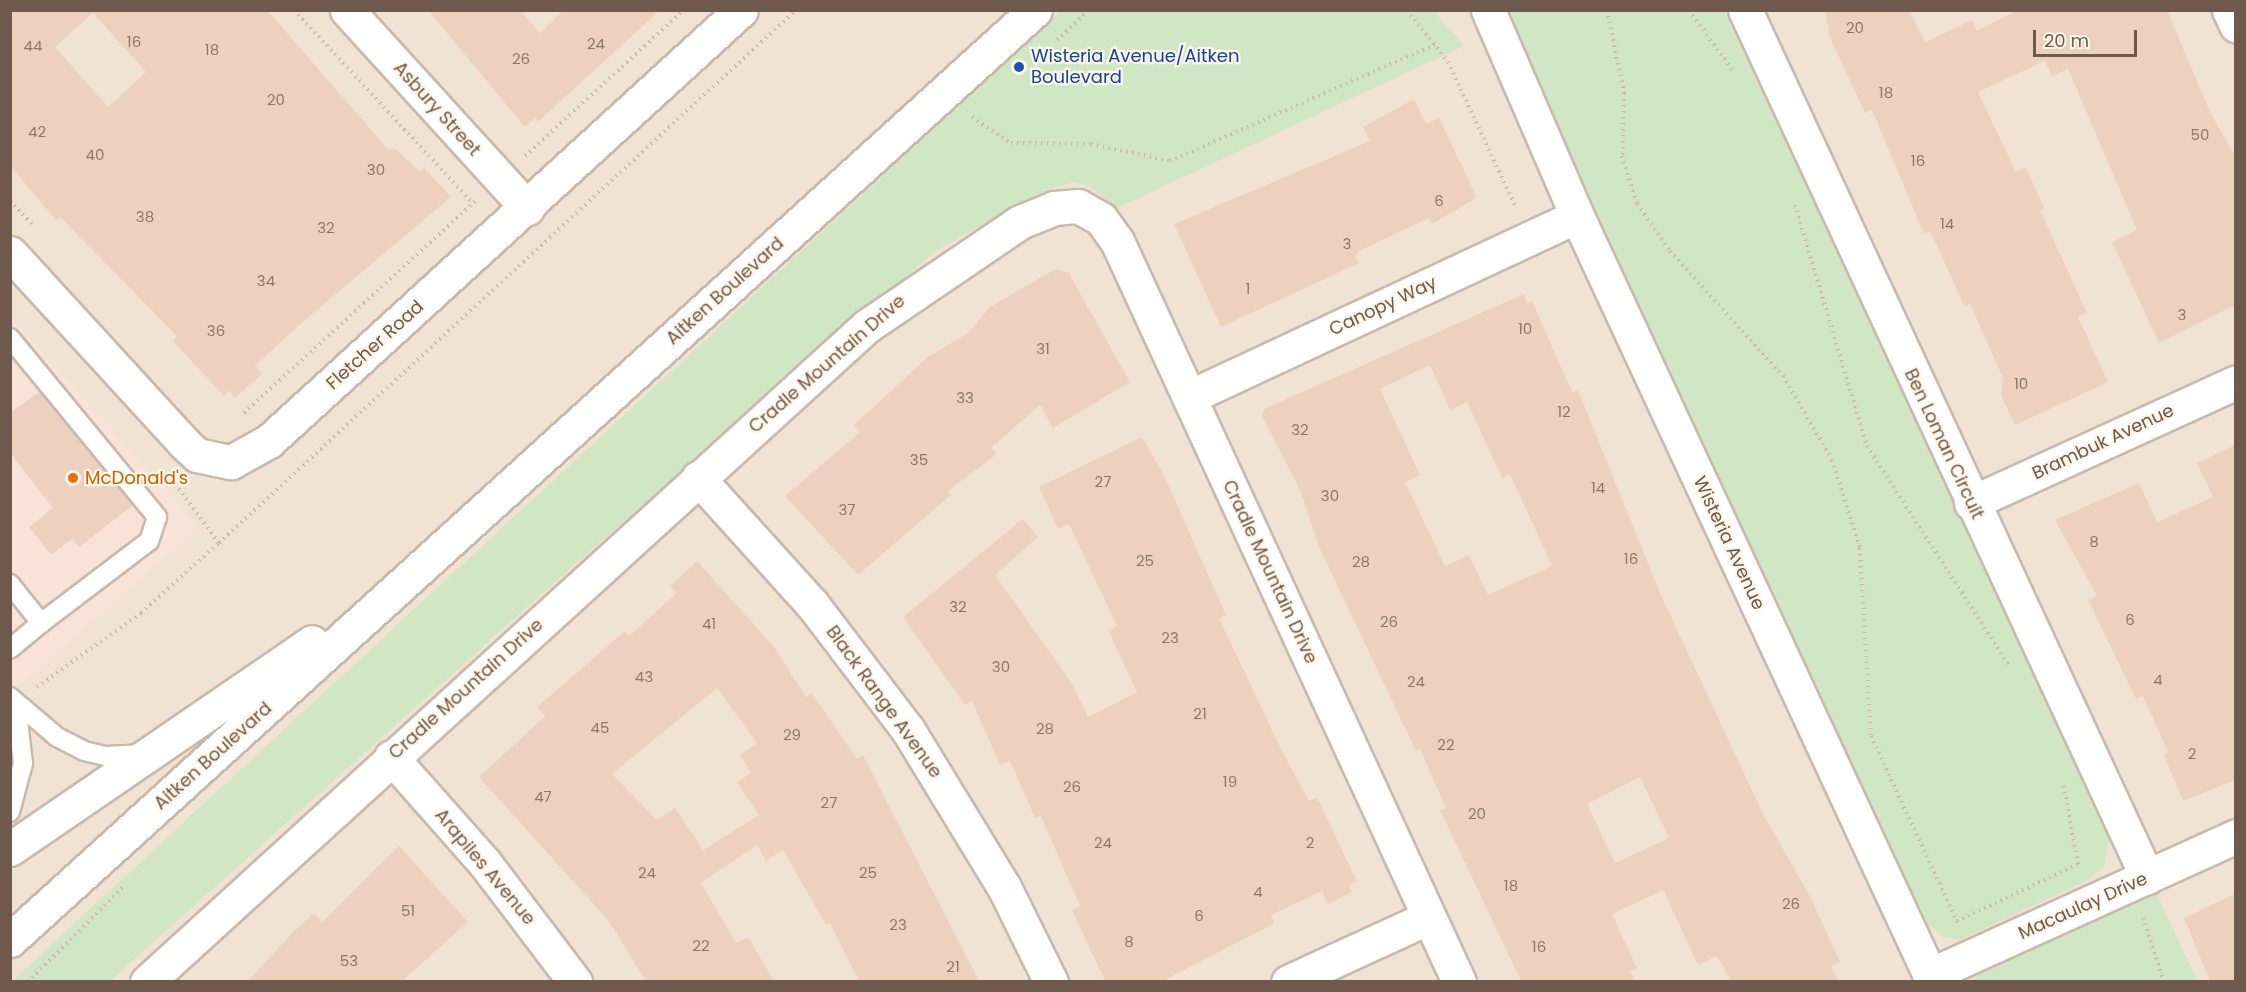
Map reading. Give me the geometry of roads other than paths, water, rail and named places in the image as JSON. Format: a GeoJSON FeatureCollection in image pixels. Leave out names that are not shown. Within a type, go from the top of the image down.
{"type":"FeatureCollection","features":[{"type":"Feature","properties":{"kind":"street","name":"Asbury Street"},"geometry":{"type":"LineString","coordinates":[[347,10],[527,208]]}},
{"type":"Feature","properties":{"kind":"street","name":"Fletcher Road"},"geometry":{"type":"LineString","coordinates":[[10,253],[197,455],[231,462],[269,441],[527,208],[741,10]]}},
{"type":"Feature","properties":{"kind":"street","name":"Aitken Boulevard"},"geometry":{"type":"LineString","coordinates":[[10,940],[1035,10]]}},
{"type":"Feature","properties":{"kind":"street","name":"Wisteria Avenue"},"geometry":{"type":"LineString","coordinates":[[1463,10],[1527,105]]}},
{"type":"Feature","properties":{"kind":"street","name":"Wisteria Avenue"},"geometry":{"type":"LineString","coordinates":[[1488,10],[1527,105],[1577,216],[1931,978]]}},
{"type":"Feature","properties":{"kind":"street","name":"Ben Loman Circuit"},"geometry":{"type":"LineString","coordinates":[[1745,10],[1971,503],[2147,877]]}},
{"type":"Feature","properties":{"kind":"street"},"geometry":{"type":"LineString","coordinates":[[2229,10],[2235,25]]}},
{"type":"Feature","properties":{"kind":"street","name":"Cradle Mountain Drive"},"geometry":{"type":"LineString","coordinates":[[147,981],[698,478],[899,301],[970,252],[1054,207],[1090,210],[1110,228],[1459,981]]}},
{"type":"Feature","properties":{"kind":"street","name":"Canopy Way"},"geometry":{"type":"LineString","coordinates":[[1189,397],[1577,216]]}},
{"type":"Feature","properties":{"kind":"street","name":"Brambuk Avenue"},"geometry":{"type":"LineString","coordinates":[[1971,503],[2235,382]]}},
{"type":"Feature","properties":{"kind":"street","name":"Black Range Avenue"},"geometry":{"type":"LineString","coordinates":[[698,478],[812,604],[909,730],[1004,887],[1050,981]]}},
{"type":"Feature","properties":{"kind":"street","name":"Aitken Boulevard"},"geometry":{"type":"LineString","coordinates":[[10,849],[415,572]]}},
{"type":"Feature","properties":{"kind":"street","name":"Arapiles Avenue"},"geometry":{"type":"LineString","coordinates":[[391,757],[484,862],[575,981]]}},
{"type":"Feature","properties":{"kind":"street","name":"Macaulay Drive"},"geometry":{"type":"LineString","coordinates":[[1931,978],[1971,956],[2235,836]]}},
{"type":"Feature","properties":{"kind":"street"},"geometry":{"type":"LineString","coordinates":[[1288,981],[1429,917]]}},
{"type":"Feature","properties":{"kind":"lane"},"geometry":{"type":"LineString","coordinates":[[10,338],[143,493],[156,517],[149,541],[10,649]]}},
{"type":"Feature","properties":{"kind":"lane"},"geometry":{"type":"LineString","coordinates":[[10,584],[41,623]]}},
{"type":"Feature","properties":{"kind":"lane"},"geometry":{"type":"LineString","coordinates":[[13,701],[84,751],[106,756],[151,753]]}},
{"type":"Feature","properties":{"kind":"lane"},"geometry":{"type":"LineString","coordinates":[[10,812],[24,763],[13,701]]}},
{"type":"Feature","properties":{"kind":"place","name":"Wisteria Avenue/Aitken Boulevard"},"geometry":{"type":"Point","coordinates":[1019,67]}},
{"type":"Feature","properties":{"kind":"place","name":"McDonald's"},"geometry":{"type":"Point","coordinates":[73,478]}}]}
